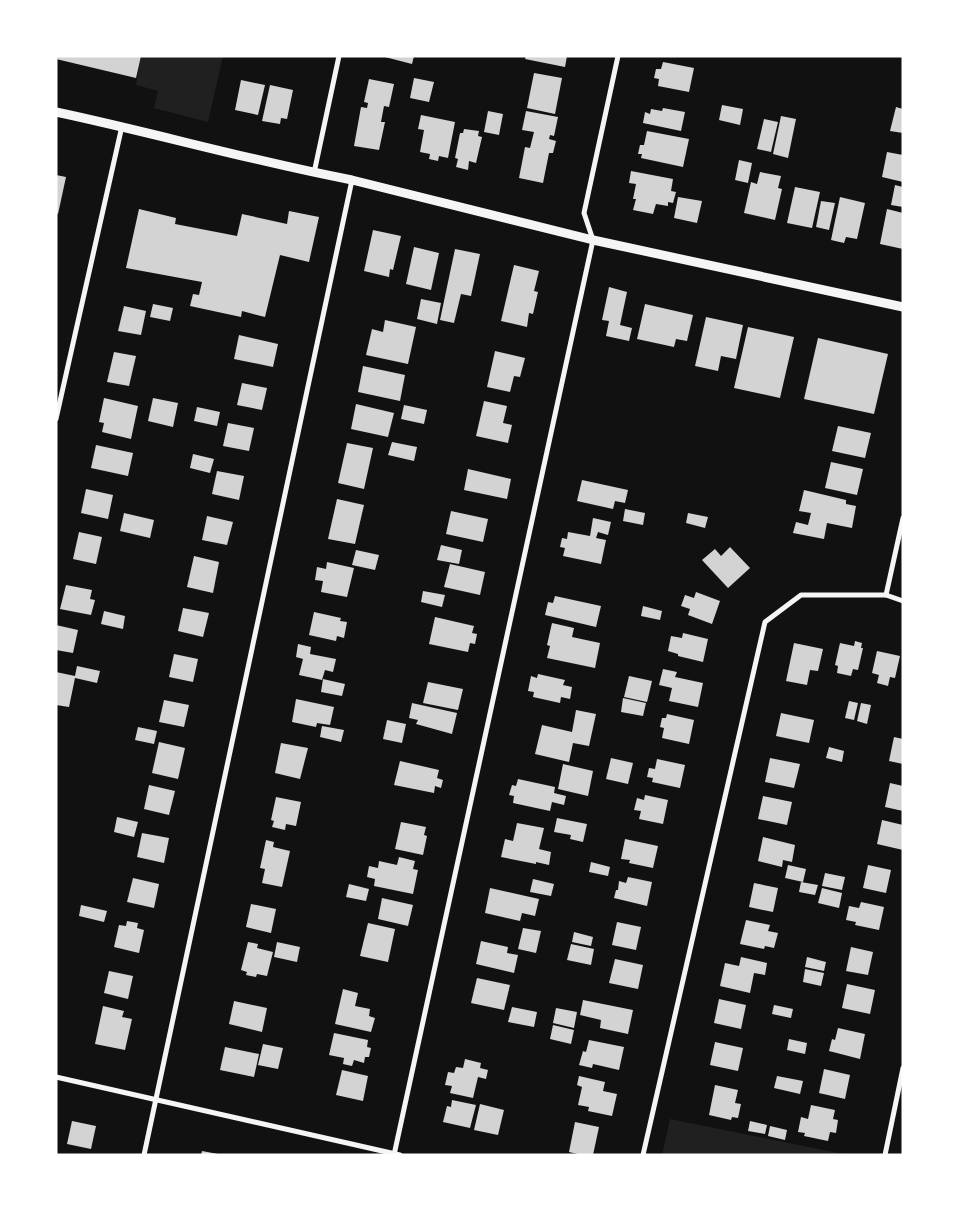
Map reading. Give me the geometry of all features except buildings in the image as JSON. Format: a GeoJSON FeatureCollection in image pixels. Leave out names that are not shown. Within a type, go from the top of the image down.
{"type":"FeatureCollection","features":[{"type":"Feature","properties":{"kind":"street"},"geometry":{"type":"LineString","coordinates":[[314,173],[339,56]]}},
{"type":"Feature","properties":{"kind":"street"},"geometry":{"type":"LineString","coordinates":[[56,1078],[396,1154],[593,240],[584,213],[618,56]]}},
{"type":"Feature","properties":{"kind":"street"},"geometry":{"type":"LineString","coordinates":[[56,112],[122,126],[314,173],[352,180],[593,240],[903,307]]}},
{"type":"Feature","properties":{"kind":"street"},"geometry":{"type":"LineString","coordinates":[[56,419],[122,126]]}},
{"type":"Feature","properties":{"kind":"street"},"geometry":{"type":"LineString","coordinates":[[144,1155],[352,180]]}},
{"type":"Feature","properties":{"kind":"street"},"geometry":{"type":"LineString","coordinates":[[886,594],[903,518]]}},
{"type":"Feature","properties":{"kind":"street"},"geometry":{"type":"LineString","coordinates":[[642,1155],[765,622],[802,595],[886,594],[903,601]]}},
{"type":"Feature","properties":{"kind":"street"},"geometry":{"type":"LineString","coordinates":[[885,1155],[903,1068]]}},
{"type":"Feature","properties":{"kind":"shaded area"},"geometry":{"type":"Polygon","coordinates":[[[141,56],[223,56],[208,122],[154,108],[158,91],[136,85],[141,56]]]}},
{"type":"Feature","properties":{"kind":"shaded area"},"geometry":{"type":"Polygon","coordinates":[[[670,1119],[848,1155],[662,1155],[670,1119]]]}}]}
